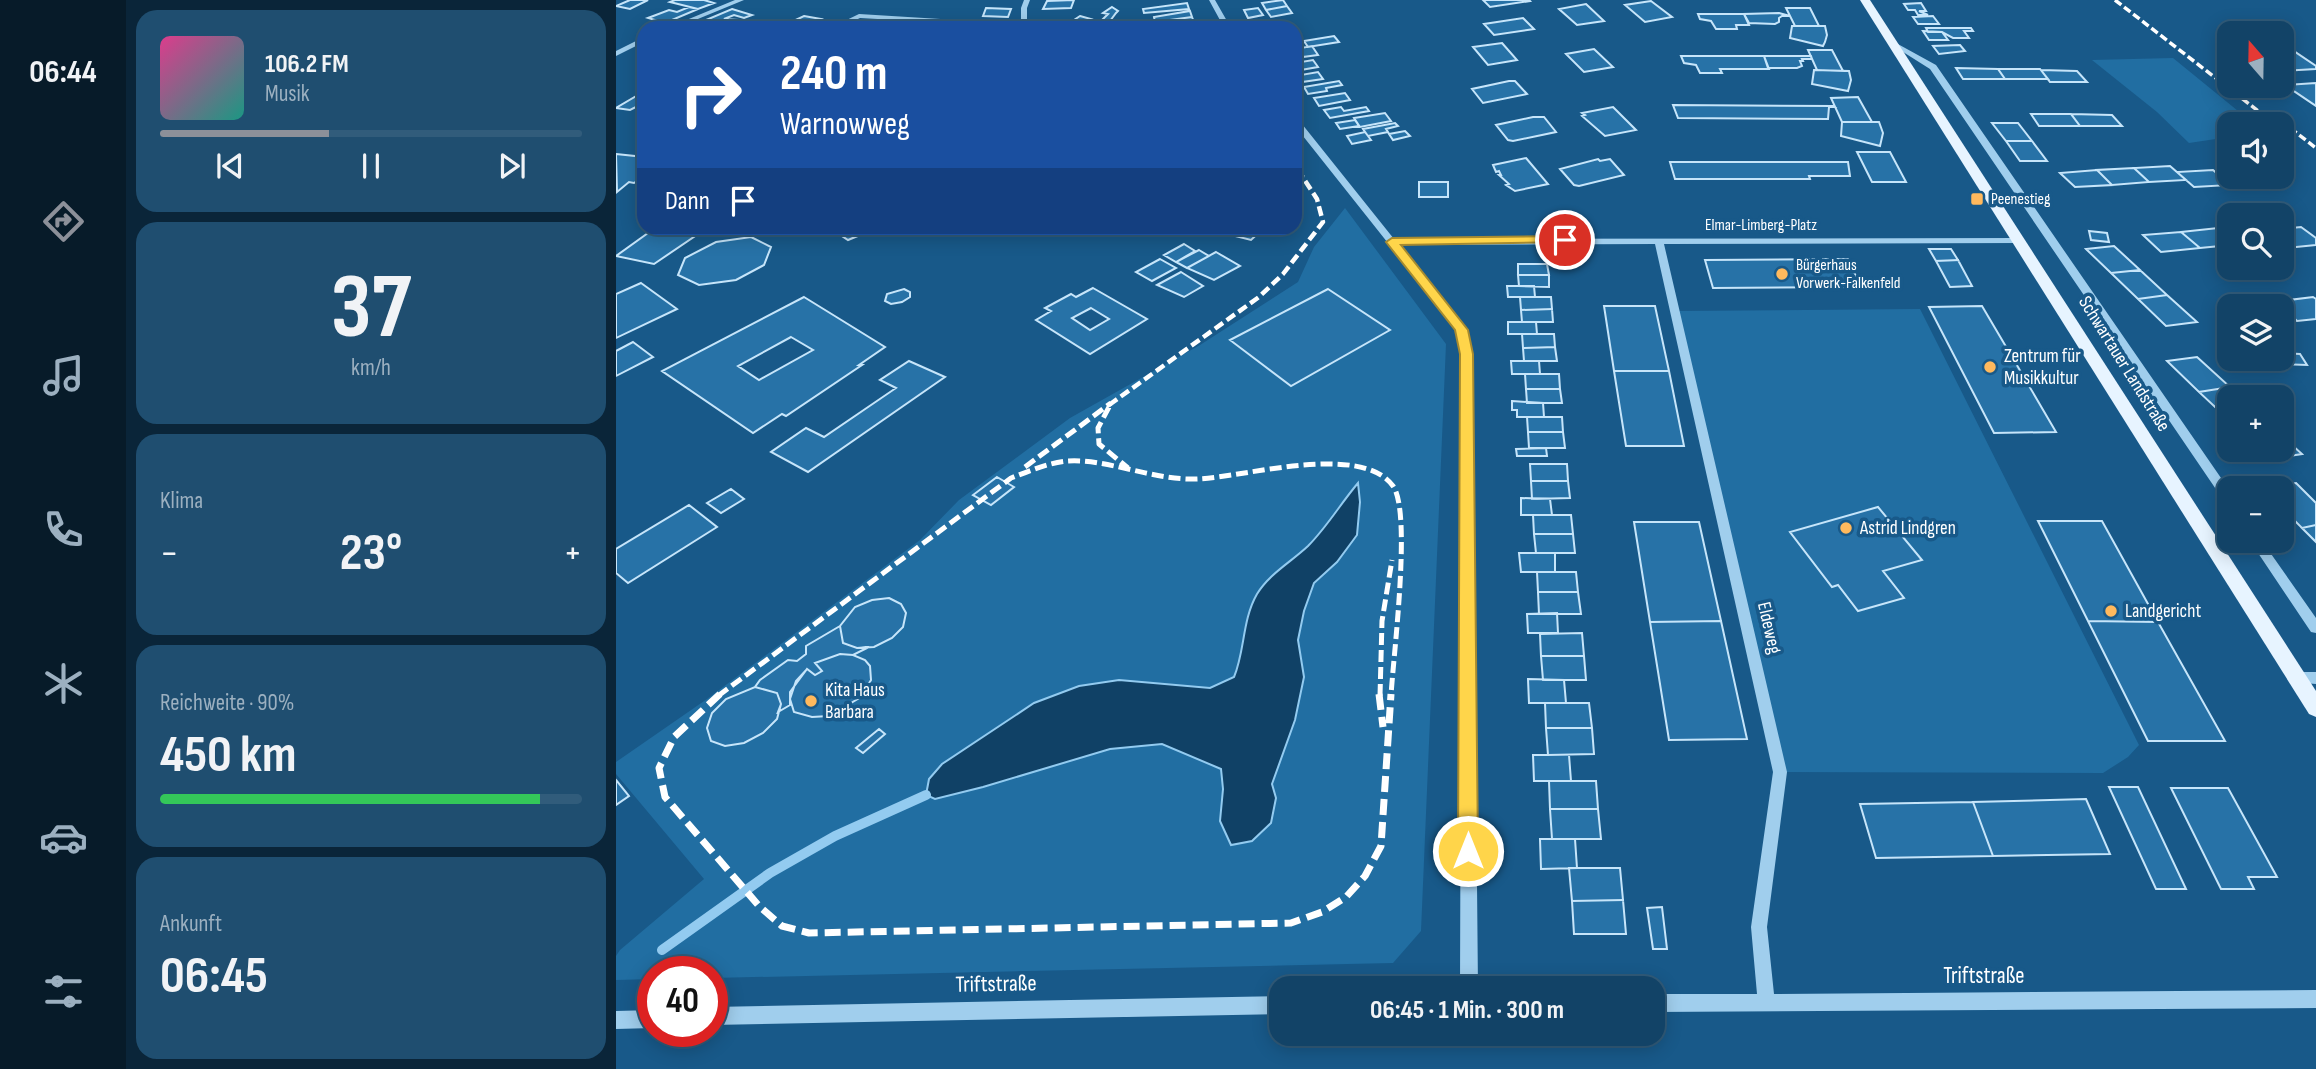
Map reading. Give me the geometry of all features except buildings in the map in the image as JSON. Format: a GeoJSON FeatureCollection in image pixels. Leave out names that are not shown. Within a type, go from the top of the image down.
{"type":"FeatureCollection","features":[{"type":"Feature","properties":{"kind":"main road","name":"Schwartauer Landstraße"},"geometry":{"type":"LineString","coordinates":[[1865,0],[2307,678],[2316,708]]}},
{"type":"Feature","properties":{"kind":"street"},"geometry":{"type":"LineString","coordinates":[[688,21],[741,0]]}},
{"type":"Feature","properties":{"kind":"street"},"geometry":{"type":"LineString","coordinates":[[1027,0],[1024,8],[1027,21]]}},
{"type":"Feature","properties":{"kind":"street"},"geometry":{"type":"LineString","coordinates":[[1212,0],[1224,21]]}},
{"type":"Feature","properties":{"kind":"street"},"geometry":{"type":"LineString","coordinates":[[848,21],[859,16],[936,21]]}},
{"type":"Feature","properties":{"kind":"street"},"geometry":{"type":"LineString","coordinates":[[616,54],[637,43]]}},
{"type":"Feature","properties":{"kind":"street","name":"Schwartauer Landstraße"},"geometry":{"type":"LineString","coordinates":[[1894,44],[1933,67],[2217,482]]}},
{"type":"Feature","properties":{"kind":"street"},"geometry":{"type":"LineString","coordinates":[[1302,130],[1462,330],[1467,354],[1469,976]]}},
{"type":"Feature","properties":{"kind":"street","name":"Elmar-Limberg-Platz"},"geometry":{"type":"LineString","coordinates":[[1392,242],[2019,240]]}},
{"type":"Feature","properties":{"kind":"street","name":"Eldeweg"},"geometry":{"type":"LineString","coordinates":[[1664,241],[1665,268],[1780,772],[1759,927],[1766,1002]]}},
{"type":"Feature","properties":{"kind":"street"},"geometry":{"type":"LineString","coordinates":[[2264,553],[2316,628]]}},
{"type":"Feature","properties":{"kind":"street","name":"Triftstraße"},"geometry":{"type":"LineString","coordinates":[[1665,1003],[2316,999]]}},
{"type":"Feature","properties":{"kind":"street","name":"Triftstraße"},"geometry":{"type":"LineString","coordinates":[[728,1016],[1269,1005]]}},
{"type":"Feature","properties":{"kind":"street"},"geometry":{"type":"LineString","coordinates":[[616,1020],[637,1019]]}},
{"type":"Feature","properties":{"kind":"shaded area"},"geometry":{"type":"Polygon","coordinates":[[[2173,58],[2217,94],[2217,98],[2222,98],[2239,112],[2217,112],[2217,139],[2189,143],[2157,112],[2092,60],[2173,58]]]}},
{"type":"Feature","properties":{"kind":"shaded area"},"geometry":{"type":"Polygon","coordinates":[[[1345,208],[1446,344],[1421,931],[1393,963],[728,978],[728,956],[637,956],[637,979],[616,980],[616,956],[620,950],[704,879],[616,774],[616,762],[707,699],[920,540],[959,500],[1070,418],[1200,345],[1298,282],[1314,247],[1345,208]]]}},
{"type":"Feature","properties":{"kind":"shaded area"},"geometry":{"type":"Polygon","coordinates":[[[1920,309],[2139,745],[2128,757],[2103,773],[1780,772],[1676,311],[1920,309]]]}},
{"type":"Feature","properties":{"kind":"shaded area"},"geometry":{"type":"Polygon","coordinates":[[[1358,483],[1360,502],[1357,535],[1337,562],[1314,583],[1304,611],[1298,640],[1304,677],[1295,720],[1272,784],[1276,798],[1271,823],[1252,841],[1231,845],[1220,821],[1223,789],[1221,769],[1162,744],[1110,749],[935,799],[926,795],[929,779],[942,764],[1034,703],[1079,686],[1119,680],[1210,688],[1234,677],[1249,614],[1257,594],[1274,574],[1315,539],[1358,483]]]}},
{"type":"Feature","properties":{"kind":"waterway"},"geometry":{"type":"LineString","coordinates":[[662,950],[770,873],[835,836],[926,795]]}},
{"type":"Feature","properties":{"kind":"railway"},"geometry":{"type":"LineString","coordinates":[[2115,0],[2260,112]]}},
{"type":"Feature","properties":{"kind":"railway"},"geometry":{"type":"LineString","coordinates":[[2294,131],[2316,148]]}},
{"type":"Feature","properties":{"kind":"railway"},"geometry":{"type":"LineString","coordinates":[[1109,405],[1259,297],[1283,274],[1323,222],[1317,199],[1302,176]]}},
{"type":"Feature","properties":{"kind":"railway"},"geometry":{"type":"LineString","coordinates":[[1025,467],[1111,403]]}},
{"type":"Feature","properties":{"kind":"railway"},"geometry":{"type":"LineString","coordinates":[[1109,407],[1098,428],[1099,444],[1128,468]]}},
{"type":"Feature","properties":{"kind":"railway"},"geometry":{"type":"LineString","coordinates":[[718,696],[1011,478],[1067,461],[1098,463],[1181,479],[1330,464],[1356,466],[1377,473],[1393,486],[1401,524],[1400,586],[1391,696]]}},
{"type":"Feature","properties":{"kind":"railway"},"geometry":{"type":"LineString","coordinates":[[1380,696],[1382,621],[1392,560]]}},
{"type":"Feature","properties":{"kind":"railway"},"geometry":{"type":"LineString","coordinates":[[720,694],[674,737],[659,768],[665,797],[759,906],[782,926],[809,933],[1291,923],[1322,912],[1346,897],[1365,876],[1381,846],[1391,694]]}},
{"type":"Feature","properties":{"kind":"railway"},"geometry":{"type":"LineString","coordinates":[[1379,694],[1383,727]]}},
{"type":"Feature","properties":{"kind":"place","name":"Peenestieg"},"geometry":{"type":"Point","coordinates":[1977,199]}},
{"type":"Feature","properties":{"kind":"place","name":"Bürgerhaus Vorwerk-Falkenfeld"},"geometry":{"type":"Point","coordinates":[1782,274]}},
{"type":"Feature","properties":{"kind":"place","name":"Zentrum für Musikkultur"},"geometry":{"type":"Point","coordinates":[1990,367]}},
{"type":"Feature","properties":{"kind":"place","name":"Astrid Lindgren"},"geometry":{"type":"Point","coordinates":[1846,528]}},
{"type":"Feature","properties":{"kind":"place","name":"Landgericht"},"geometry":{"type":"Point","coordinates":[2111,611]}},
{"type":"Feature","properties":{"kind":"place","name":"Kita Haus Barbara"},"geometry":{"type":"Point","coordinates":[811,701]}},
{"type":"Feature","properties":{"kind":"route"},"geometry":{"type":"LineString","coordinates":[[1468,851],[1467,354],[1462,330],[1392,242],[1565,240]]}}]}
